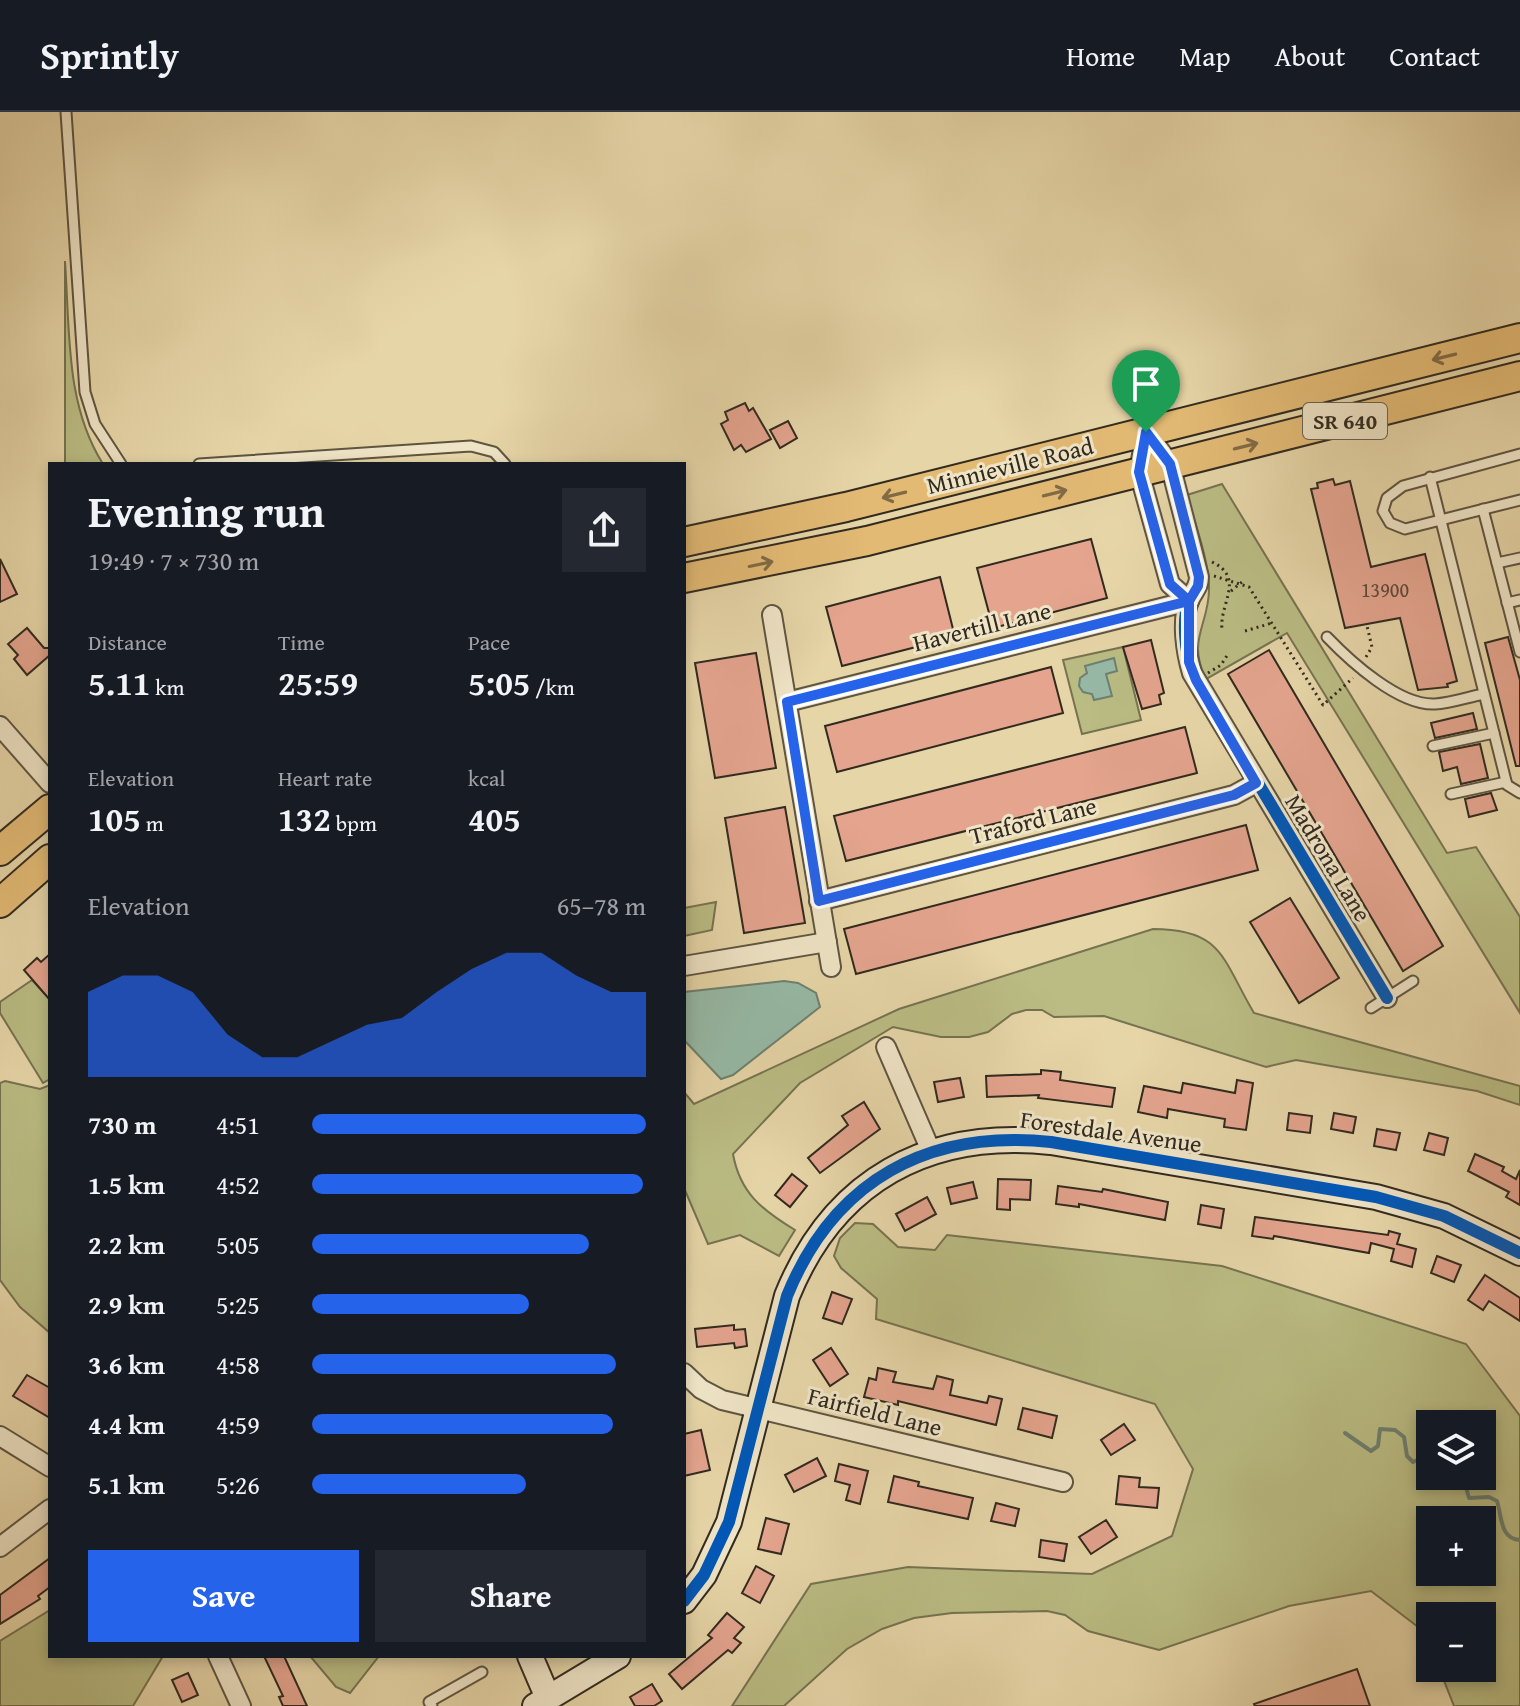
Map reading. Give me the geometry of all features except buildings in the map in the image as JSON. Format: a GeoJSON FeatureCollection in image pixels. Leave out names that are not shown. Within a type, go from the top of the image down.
{"type":"FeatureCollection","features":[{"type":"Feature","properties":{"kind":"main road","name":"Minnieville Road"},"geometry":{"type":"LineString","coordinates":[[686,542],[846,507],[1520,338]]}},
{"type":"Feature","properties":{"kind":"main road","name":"Minnieville Road"},"geometry":{"type":"LineString","coordinates":[[686,578],[867,541],[1520,376]]}},
{"type":"Feature","properties":{"kind":"main road"},"geometry":{"type":"LineString","coordinates":[[0,851],[48,811]]}},
{"type":"Feature","properties":{"kind":"main road"},"geometry":{"type":"LineString","coordinates":[[0,903],[48,861]]}},
{"type":"Feature","properties":{"kind":"street","name":"Madrona Lane"},"geometry":{"type":"LineString","coordinates":[[1146,432],[1170,464],[1199,577],[1198,586],[1189,601],[1186,641],[1192,673],[1387,998]]}},
{"type":"Feature","properties":{"kind":"street"},"geometry":{"type":"LineString","coordinates":[[1146,432],[1139,472],[1170,584],[1189,601]]}},
{"type":"Feature","properties":{"kind":"street","name":"Havertill Lane"},"geometry":{"type":"LineString","coordinates":[[787,702],[1189,601]]}},
{"type":"Feature","properties":{"kind":"street"},"geometry":{"type":"LineString","coordinates":[[772,615],[831,967]]}},
{"type":"Feature","properties":{"kind":"street"},"geometry":{"type":"LineString","coordinates":[[0,726],[48,781]]}},
{"type":"Feature","properties":{"kind":"street","name":"Traford Lane"},"geometry":{"type":"LineString","coordinates":[[819,901],[1234,795],[1256,783]]}},
{"type":"Feature","properties":{"kind":"street"},"geometry":{"type":"LineString","coordinates":[[686,966],[827,942]]}},
{"type":"Feature","properties":{"kind":"street"},"geometry":{"type":"LineString","coordinates":[[886,1047],[931,1151]]}},
{"type":"Feature","properties":{"kind":"street","name":"Forestdale Avenue"},"geometry":{"type":"LineString","coordinates":[[686,1598],[704,1575],[729,1522],[787,1296],[808,1250],[834,1217],[865,1188],[889,1171],[931,1151],[995,1139],[1051,1142],[1376,1197],[1444,1216],[1520,1253]]}},
{"type":"Feature","properties":{"kind":"street","name":"Fairfield Lane"},"geometry":{"type":"LineString","coordinates":[[686,1375],[713,1396],[1063,1482]]}},
{"type":"Feature","properties":{"kind":"street"},"geometry":{"type":"LineString","coordinates":[[0,1436],[48,1466]]}},
{"type":"Feature","properties":{"kind":"street"},"geometry":{"type":"LineString","coordinates":[[0,1547],[48,1511]]}},
{"type":"Feature","properties":{"kind":"street"},"geometry":{"type":"LineString","coordinates":[[219,1658],[241,1706]]}},
{"type":"Feature","properties":{"kind":"street"},"geometry":{"type":"LineString","coordinates":[[531,1658],[543,1703],[615,1658]]}},
{"type":"Feature","properties":{"kind":"lane"},"geometry":{"type":"LineString","coordinates":[[66,112],[85,392],[95,424],[120,462]]}},
{"type":"Feature","properties":{"kind":"lane"},"geometry":{"type":"LineString","coordinates":[[229,462],[471,446],[494,452],[503,462]]}},
{"type":"Feature","properties":{"kind":"lane"},"geometry":{"type":"LineString","coordinates":[[1520,454],[1430,477],[1392,492],[1383,511],[1390,523],[1399,529],[1520,500]]}},
{"type":"Feature","properties":{"kind":"lane"},"geometry":{"type":"LineString","coordinates":[[1430,477],[1506,782],[1510,789],[1520,793]]}},
{"type":"Feature","properties":{"kind":"lane"},"geometry":{"type":"LineString","coordinates":[[1483,509],[1520,652]]}},
{"type":"Feature","properties":{"kind":"lane"},"geometry":{"type":"LineString","coordinates":[[1497,563],[1520,558]]}},
{"type":"Feature","properties":{"kind":"lane"},"geometry":{"type":"LineString","coordinates":[[1507,603],[1520,600]]}},
{"type":"Feature","properties":{"kind":"lane"},"geometry":{"type":"LineString","coordinates":[[1327,637],[1362,670],[1421,702],[1438,704],[1484,694]]}},
{"type":"Feature","properties":{"kind":"lane"},"geometry":{"type":"LineString","coordinates":[[1433,746],[1494,733]]}},
{"type":"Feature","properties":{"kind":"lane"},"geometry":{"type":"LineString","coordinates":[[1451,794],[1506,782]]}},
{"type":"Feature","properties":{"kind":"lane"},"geometry":{"type":"LineString","coordinates":[[1371,1008],[1413,981]]}},
{"type":"Feature","properties":{"kind":"lane"},"geometry":{"type":"LineString","coordinates":[[432,1706],[429,1702],[482,1672]]}},
{"type":"Feature","properties":{"kind":"path"},"geometry":{"type":"LineString","coordinates":[[1209,561],[1220,567],[1229,580],[1231,591],[1222,629]]}},
{"type":"Feature","properties":{"kind":"path"},"geometry":{"type":"LineString","coordinates":[[1212,576],[1242,582],[1249,587],[1323,705],[1357,672]]}},
{"type":"Feature","properties":{"kind":"path"},"geometry":{"type":"LineString","coordinates":[[1231,591],[1242,582]]}},
{"type":"Feature","properties":{"kind":"path"},"geometry":{"type":"LineString","coordinates":[[1245,631],[1272,623]]}},
{"type":"Feature","properties":{"kind":"path"},"geometry":{"type":"LineString","coordinates":[[1364,660],[1372,647],[1367,626]]}},
{"type":"Feature","properties":{"kind":"path"},"geometry":{"type":"LineString","coordinates":[[1208,673],[1228,654]]}},
{"type":"Feature","properties":{"kind":"green space"},"geometry":{"type":"Polygon","coordinates":[[[65,261],[69,340],[76,392],[82,417],[102,462],[65,462],[65,261]]]}},
{"type":"Feature","properties":{"kind":"green space"},"geometry":{"type":"Polygon","coordinates":[[[1222,484],[1447,853],[1476,847],[1520,917],[1520,1013],[1287,633],[1206,679],[1200,665],[1198,642],[1208,600],[1208,576],[1187,495],[1222,484]]]}},
{"type":"Feature","properties":{"kind":"green space"},"geometry":{"type":"Polygon","coordinates":[[[1123,647],[1141,720],[1082,734],[1063,660],[1123,647]]]}},
{"type":"Feature","properties":{"kind":"green space"},"geometry":{"type":"Polygon","coordinates":[[[716,902],[712,930],[686,936],[686,908],[716,902]]]}},
{"type":"Feature","properties":{"kind":"green space"},"geometry":{"type":"Polygon","coordinates":[[[1153,929],[1176,930],[1207,941],[1218,951],[1254,1013],[1520,1086],[1520,1105],[1477,1091],[1296,1060],[1266,1067],[1104,1016],[1054,1017],[1042,1010],[1026,1010],[1012,1014],[988,1032],[969,1037],[941,1037],[893,1027],[800,1083],[733,1154],[741,1180],[754,1199],[795,1230],[779,1256],[740,1235],[708,1244],[686,1193],[686,1094],[694,1104],[899,1009],[1153,929]]]}},
{"type":"Feature","properties":{"kind":"green space"},"geometry":{"type":"Polygon","coordinates":[[[32,980],[45,994],[48,992],[48,1080],[43,1083],[0,1013],[0,1002],[32,980]]]}},
{"type":"Feature","properties":{"kind":"green space"},"geometry":{"type":"Polygon","coordinates":[[[5,1081],[40,1089],[48,1086],[48,1331],[20,1307],[0,1280],[0,1083],[5,1081]]]}},
{"type":"Feature","properties":{"kind":"green space"},"geometry":{"type":"Polygon","coordinates":[[[855,1223],[873,1224],[898,1247],[935,1250],[947,1235],[1222,1266],[1466,1344],[1520,1416],[1520,1706],[1454,1706],[1445,1682],[1496,1682],[1496,1602],[1416,1602],[1416,1625],[1371,1591],[1289,1606],[1159,1650],[1088,1631],[1065,1615],[1047,1611],[952,1613],[914,1618],[882,1629],[847,1649],[784,1706],[732,1706],[811,1584],[908,1567],[1092,1574],[1172,1536],[1193,1469],[1155,1404],[876,1319],[877,1299],[841,1268],[834,1256],[840,1238],[855,1223]]]}},
{"type":"Feature","properties":{"kind":"green space"},"geometry":{"type":"Polygon","coordinates":[[[48,1611],[48,1658],[162,1658],[133,1706],[0,1706],[0,1641],[48,1611]]]}},
{"type":"Feature","properties":{"kind":"green space"},"geometry":{"type":"Polygon","coordinates":[[[312,1658],[377,1658],[350,1693],[336,1687],[312,1658]]]}},
{"type":"Feature","properties":{"kind":"shaded area"},"geometry":{"type":"Polygon","coordinates":[[[1114,658],[1117,671],[1106,674],[1112,696],[1094,700],[1092,694],[1083,692],[1079,686],[1080,678],[1087,673],[1085,666],[1114,658]]]}},
{"type":"Feature","properties":{"kind":"shaded area"},"geometry":{"type":"Polygon","coordinates":[[[784,981],[798,983],[816,993],[820,1007],[733,1075],[721,1079],[686,1042],[686,992],[784,981]]]}},
{"type":"Feature","properties":{"kind":"waterway"},"geometry":{"type":"LineString","coordinates":[[1345,1433],[1371,1451],[1378,1446],[1380,1429],[1395,1430],[1404,1437],[1407,1456],[1413,1462],[1416,1461]]}},
{"type":"Feature","properties":{"kind":"waterway"},"geometry":{"type":"LineString","coordinates":[[1467,1490],[1469,1498],[1489,1497],[1497,1501],[1505,1531],[1513,1539],[1520,1540]]}},
{"type":"Feature","properties":{"kind":"cycle path"},"geometry":{"type":"LineString","coordinates":[[1146,432],[1170,464],[1199,577],[1185,618],[1186,647],[1192,673],[1387,998]]}},
{"type":"Feature","properties":{"kind":"cycle path"},"geometry":{"type":"LineString","coordinates":[[819,901],[1234,795],[1256,783]]}},
{"type":"Feature","properties":{"kind":"cycle path"},"geometry":{"type":"LineString","coordinates":[[686,1598],[704,1575],[729,1522],[787,1296],[807,1256],[831,1221],[859,1193],[890,1171],[926,1154],[964,1144],[1006,1140],[1051,1142],[1376,1197],[1444,1216],[1520,1253]]}},
{"type":"Feature","properties":{"kind":"route"},"geometry":{"type":"LineString","coordinates":[[1146,432],[1139,472],[1170,584],[1189,601],[787,702],[819,901],[1234,795],[1256,783],[1192,673],[1186,641],[1189,601],[1196,592],[1199,577],[1170,464],[1146,432]]}}]}
